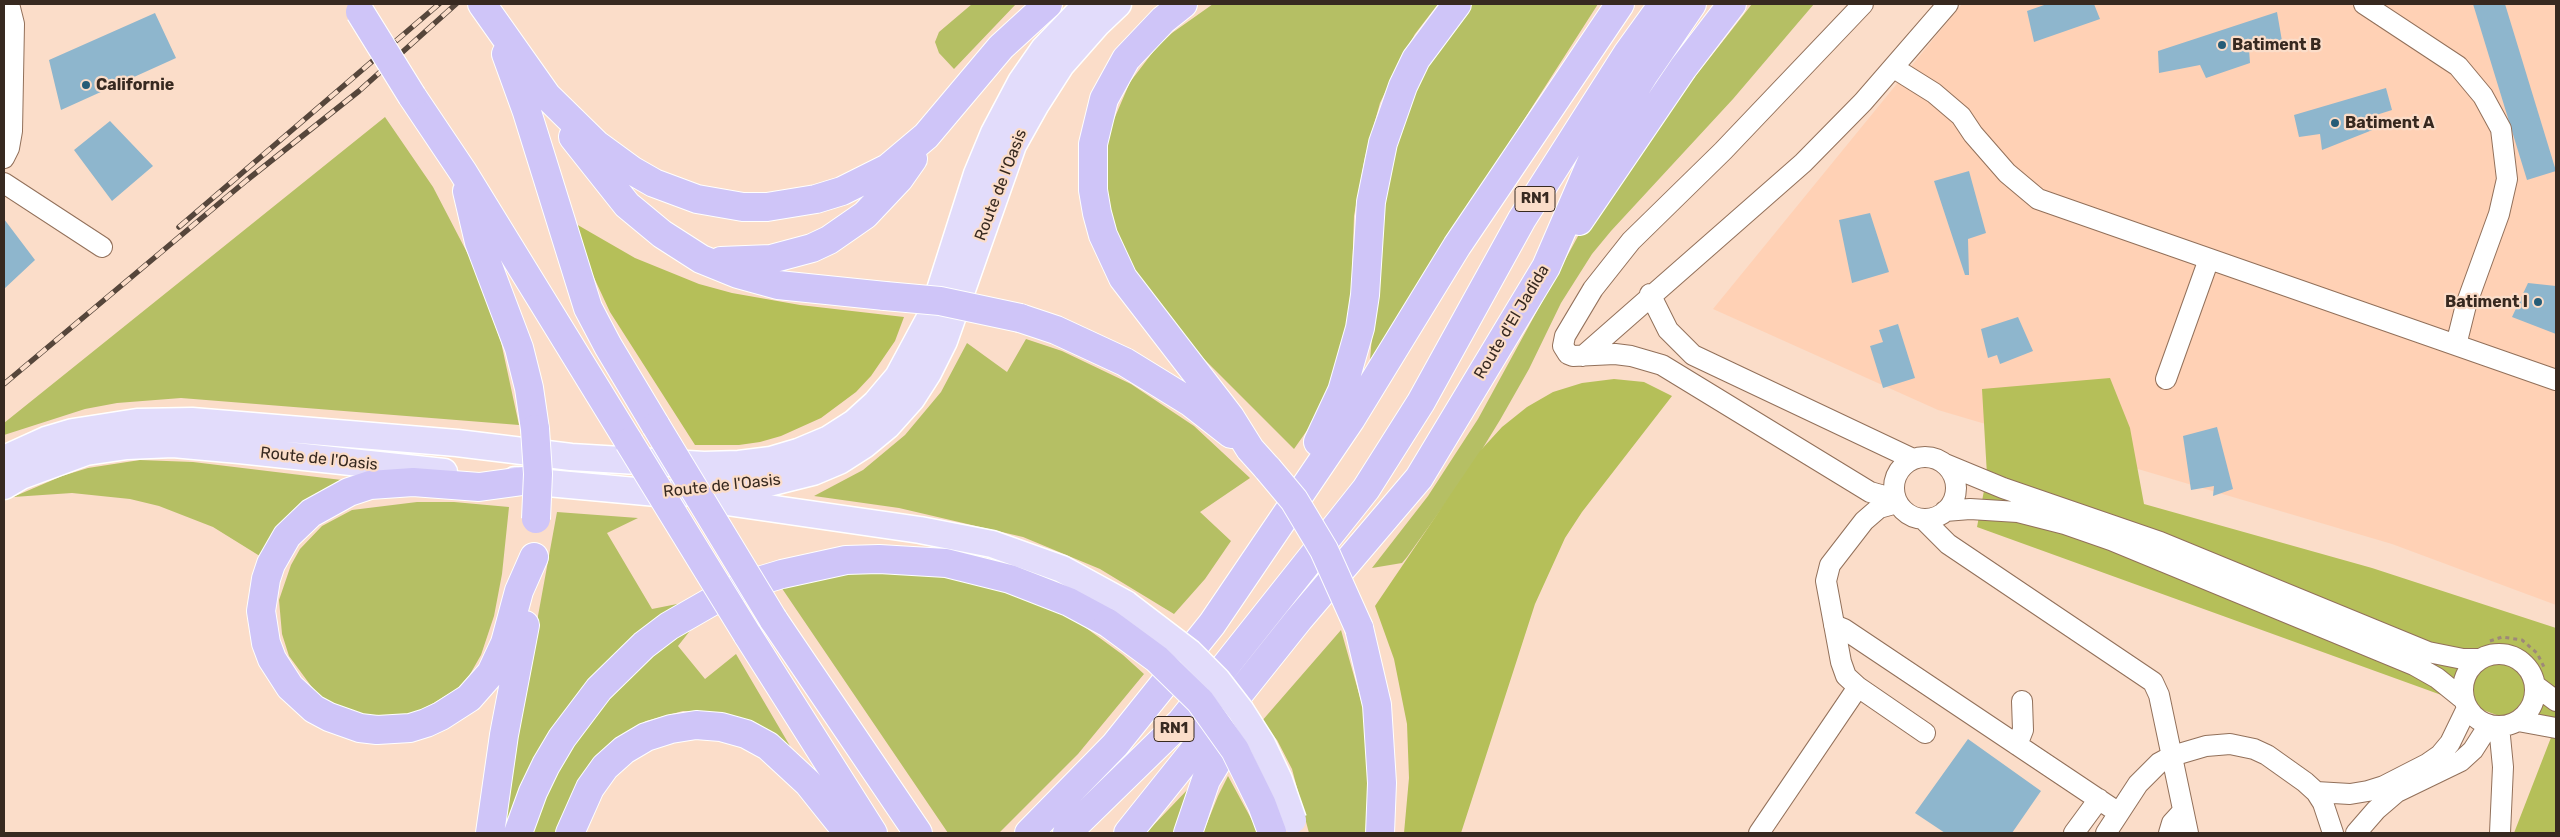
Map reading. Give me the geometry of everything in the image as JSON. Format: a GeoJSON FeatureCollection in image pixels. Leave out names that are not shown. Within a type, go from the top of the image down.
{"type":"FeatureCollection","features":[{"type":"Feature","properties":{"kind":"highway"},"geometry":{"type":"LineString","coordinates":[[547,96],[596,144],[647,179],[697,199],[743,207],[790,204],[842,192],[888,168],[926,136],[1001,47],[1048,4]]}},
{"type":"Feature","properties":{"kind":"highway"},"geometry":{"type":"LineString","coordinates":[[1183,4],[1163,20],[1126,59],[1104,99],[1093,144],[1094,198],[1103,235],[1123,278],[1230,417],[1250,449]]}},
{"type":"Feature","properties":{"kind":"highway"},"geometry":{"type":"LineString","coordinates":[[1256,560],[1283,504],[1329,422],[1353,360],[1365,295],[1371,202],[1378,162],[1392,114],[1416,59],[1457,4]]}},
{"type":"Feature","properties":{"kind":"highway","name":"RN1"},"geometry":{"type":"LineString","coordinates":[[1067,833],[1181,722],[1366,489],[1393,450],[1522,218],[1627,54],[1663,4]]}},
{"type":"Feature","properties":{"kind":"highway","name":"Route d'El Jadida"},"geometry":{"type":"LineString","coordinates":[[1300,619],[1419,478],[1546,267],[1594,156],[1645,73],[1692,4]]}},
{"type":"Feature","properties":{"kind":"highway"},"geometry":{"type":"LineString","coordinates":[[1546,267],[1683,68],[1732,4]]}},
{"type":"Feature","properties":{"kind":"highway"},"geometry":{"type":"LineString","coordinates":[[1029,833],[1062,801],[1134,722],[1212,624],[1350,419],[1457,246],[1618,6]]}},
{"type":"Feature","properties":{"kind":"highway"},"geometry":{"type":"LineString","coordinates":[[358,8],[412,96],[463,172],[747,634],[873,833]]}},
{"type":"Feature","properties":{"kind":"highway"},"geometry":{"type":"LineString","coordinates":[[486,11],[547,96],[583,152],[627,205],[662,234],[701,259],[738,274],[778,285],[940,301],[1020,318],[1065,334],[1125,362],[1190,402],[1250,449],[1294,500],[1324,550],[1359,628],[1377,705],[1382,782],[1380,833]]}},
{"type":"Feature","properties":{"kind":"highway"},"geometry":{"type":"LineString","coordinates":[[486,11],[527,112],[588,308],[608,346],[773,619],[918,833]]}},
{"type":"Feature","properties":{"kind":"highway"},"geometry":{"type":"LineString","coordinates":[[701,259],[724,262],[771,259],[794,254],[846,231],[883,198],[914,158],[926,136]]}},
{"type":"Feature","properties":{"kind":"highway"},"geometry":{"type":"LineString","coordinates":[[463,172],[479,242],[519,348],[529,388],[535,429],[538,474],[534,557],[528,611],[504,735],[490,833]]}},
{"type":"Feature","properties":{"kind":"highway"},"geometry":{"type":"LineString","coordinates":[[523,481],[479,487],[413,482],[370,485],[342,495],[311,513],[287,536],[271,564],[266,579],[261,611],[266,644],[272,659],[290,687],[314,709],[329,718],[360,728],[376,730],[410,728],[426,723],[469,698],[491,673],[505,643],[519,591],[534,557]]}},
{"type":"Feature","properties":{"kind":"highway"},"geometry":{"type":"LineString","coordinates":[[518,833],[533,792],[562,738],[604,683],[644,645],[669,626],[723,595],[752,583],[790,572],[846,560],[879,558],[929,561],[1010,578],[1069,602],[1117,614],[1200,701],[1235,750],[1262,805],[1283,830]]}},
{"type":"Feature","properties":{"kind":"highway"},"geometry":{"type":"LineString","coordinates":[[1188,833],[1196,807],[1215,764],[1264,688],[1300,619]]}},
{"type":"Feature","properties":{"kind":"highway","name":"RN1"},"geometry":{"type":"LineString","coordinates":[[1128,833],[1300,619]]}},
{"type":"Feature","properties":{"kind":"highway"},"geometry":{"type":"LineString","coordinates":[[570,833],[590,788],[605,767],[624,750],[654,734],[670,729],[696,725],[721,727],[746,734],[768,746],[808,783],[848,833]]}},
{"type":"Feature","properties":{"kind":"main road","name":"Route de l'Oasis"},"geometry":{"type":"LineString","coordinates":[[4,460],[46,440],[73,432],[137,422],[200,422],[457,444],[572,457],[704,464],[739,464],[798,452],[829,439],[854,423],[876,403],[898,377],[933,312],[977,174],[994,133],[1030,69],[1044,49],[1087,4]]}},
{"type":"Feature","properties":{"kind":"main road","name":"Route de l'Oasis"},"geometry":{"type":"LineString","coordinates":[[4,486],[21,476],[86,452],[127,446],[173,444],[523,481],[668,494],[757,486],[813,472],[838,461],[864,445],[893,419],[912,398],[928,373],[944,341],[992,199],[1013,146],[1036,104],[1061,65],[1098,23],[1118,4]]}},
{"type":"Feature","properties":{"kind":"main road"},"geometry":{"type":"LineString","coordinates":[[668,494],[920,530],[992,544],[1062,569],[1117,614]]}},
{"type":"Feature","properties":{"kind":"street"},"geometry":{"type":"LineString","coordinates":[[4,158],[9,148],[12,131],[14,24],[9,4]]}},
{"type":"Feature","properties":{"kind":"street"},"geometry":{"type":"LineString","coordinates":[[1863,4],[1723,151],[1631,241],[1611,264],[1563,340],[1563,346],[1568,354],[1583,356],[1631,356],[1662,365],[1870,492],[1896,501],[1908,514],[1923,519],[1931,518],[1945,511],[1970,509],[2018,512],[2042,517],[2092,533],[2192,572],[2414,665],[2437,678],[2465,703],[2480,722],[2556,728]]}},
{"type":"Feature","properties":{"kind":"street"},"geometry":{"type":"LineString","coordinates":[[1583,356],[1650,294],[1803,163],[1894,68],[1948,4]]}},
{"type":"Feature","properties":{"kind":"street"},"geometry":{"type":"LineString","coordinates":[[2364,4],[2458,66],[2483,96],[2501,129],[2507,179],[2499,214],[2466,305],[2456,345]]}},
{"type":"Feature","properties":{"kind":"street"},"geometry":{"type":"LineString","coordinates":[[1894,68],[1934,93],[1961,116],[1973,134],[2006,173],[2038,199],[2556,380]]}},
{"type":"Feature","properties":{"kind":"street"},"geometry":{"type":"LineString","coordinates":[[4,183],[102,247]]}},
{"type":"Feature","properties":{"kind":"street"},"geometry":{"type":"LineString","coordinates":[[2166,379],[2209,259]]}},
{"type":"Feature","properties":{"kind":"street"},"geometry":{"type":"LineString","coordinates":[[1650,294],[1668,330],[1693,355],[1913,459]]}},
{"type":"Feature","properties":{"kind":"street"},"geometry":{"type":"LineString","coordinates":[[1896,501],[1894,483],[1900,468],[1913,459],[1929,457],[2003,488],[2160,542],[2428,652],[2463,659],[2500,654],[2520,660],[2533,676],[2536,686],[2532,706],[2502,724],[2467,756],[2448,769],[2422,779],[2397,792],[2376,810],[2356,833]]}},
{"type":"Feature","properties":{"kind":"street"},"geometry":{"type":"LineString","coordinates":[[1945,464],[1954,478],[1956,487],[1951,504],[1945,511]]}},
{"type":"Feature","properties":{"kind":"street"},"geometry":{"type":"LineString","coordinates":[[1896,501],[1871,514],[1830,565],[1826,581],[1843,669],[1858,687],[1925,733]]}},
{"type":"Feature","properties":{"kind":"street"},"geometry":{"type":"LineString","coordinates":[[1923,519],[1948,544],[2153,682],[2159,695],[2188,833]]}},
{"type":"Feature","properties":{"kind":"street"},"geometry":{"type":"LineString","coordinates":[[1834,625],[1844,629],[2119,813]]}},
{"type":"Feature","properties":{"kind":"street"},"geometry":{"type":"LineString","coordinates":[[2316,792],[2350,794],[2384,786],[2427,764],[2446,749],[2465,703],[2464,680],[2467,672],[2480,658]]}},
{"type":"Feature","properties":{"kind":"street"},"geometry":{"type":"LineString","coordinates":[[2536,686],[2556,701]]}},
{"type":"Feature","properties":{"kind":"street"},"geometry":{"type":"LineString","coordinates":[[1760,833],[1858,687]]}},
{"type":"Feature","properties":{"kind":"street"},"geometry":{"type":"LineString","coordinates":[[2017,745],[2023,730],[2022,701]]}},
{"type":"Feature","properties":{"kind":"street"},"geometry":{"type":"LineString","coordinates":[[2500,833],[2502,724]]}},
{"type":"Feature","properties":{"kind":"street"},"geometry":{"type":"LineString","coordinates":[[2106,833],[2148,772],[2172,756],[2218,744],[2242,746],[2267,756],[2316,792],[2328,816],[2333,833]]}},
{"type":"Feature","properties":{"kind":"street"},"geometry":{"type":"LineString","coordinates":[[2074,833],[2099,799]]}},
{"type":"Feature","properties":{"kind":"street"},"geometry":{"type":"LineString","coordinates":[[2169,833],[2172,823],[2183,811]]}},
{"type":"Feature","properties":{"kind":"shaded area"},"geometry":{"type":"Polygon","coordinates":[[[1962,4],[2556,4],[2556,605],[2392,544],[1938,410],[1713,309],[1962,4]]]}},
{"type":"Feature","properties":{"kind":"green space"},"geometry":{"type":"Polygon","coordinates":[[[972,4],[1016,4],[954,69],[939,53],[935,42],[939,32],[972,4]]]}},
{"type":"Feature","properties":{"kind":"green space"},"geometry":{"type":"Polygon","coordinates":[[[1213,4],[1438,4],[1415,34],[1380,103],[1365,157],[1354,216],[1351,306],[1339,366],[1313,422],[1294,449],[1165,320],[1151,302],[1117,239],[1106,193],[1107,147],[1112,124],[1130,82],[1156,48],[1172,33],[1213,4]]]}},
{"type":"Feature","properties":{"kind":"green space"},"geometry":{"type":"Polygon","coordinates":[[[1473,4],[1598,4],[1370,360],[1385,180],[1413,88],[1462,15],[1473,4]]]}},
{"type":"Feature","properties":{"kind":"green space"},"geometry":{"type":"Polygon","coordinates":[[[1752,4],[1814,4],[1733,99],[1592,254],[1561,303],[1529,369],[1500,420],[1470,469],[1407,557],[1402,563],[1372,568],[1428,496],[1478,419],[1583,227],[1676,101],[1752,4]]]}},
{"type":"Feature","properties":{"kind":"green space"},"geometry":{"type":"Polygon","coordinates":[[[385,117],[433,187],[472,262],[501,342],[519,425],[181,398],[117,403],[85,409],[4,435],[4,423],[385,117]]]}},
{"type":"Feature","properties":{"kind":"green space"},"geometry":{"type":"Polygon","coordinates":[[[576,224],[635,258],[699,284],[732,293],[800,305],[904,317],[895,341],[871,376],[856,392],[821,418],[781,436],[760,442],[739,445],[695,445],[610,312],[590,269],[576,224]]]}},
{"type":"Feature","properties":{"kind":"green space"},"geometry":{"type":"Polygon","coordinates":[[[1026,339],[1062,351],[1131,384],[1194,426],[1250,478],[1200,512],[1231,541],[1205,579],[1174,614],[1100,569],[1023,537],[899,508],[814,496],[863,470],[905,435],[941,392],[967,343],[1007,372],[1026,339]]]}},
{"type":"Feature","properties":{"kind":"green space"},"geometry":{"type":"Polygon","coordinates":[[[2110,378],[2130,428],[2144,504],[2372,568],[2556,628],[2556,833],[2514,833],[2552,735],[1977,527],[1987,475],[1982,389],[2110,378]]]}},
{"type":"Feature","properties":{"kind":"green space"},"geometry":{"type":"Polygon","coordinates":[[[1614,379],[1644,382],[1672,396],[1582,512],[1565,538],[1535,604],[1461,833],[1404,833],[1409,778],[1407,724],[1394,659],[1375,606],[1480,451],[1502,427],[1527,407],[1553,392],[1582,383],[1614,379]]]}},
{"type":"Feature","properties":{"kind":"green space"},"geometry":{"type":"Polygon","coordinates":[[[140,460],[193,462],[350,481],[318,493],[303,503],[263,558],[213,527],[159,506],[130,499],[72,493],[13,497],[62,476],[88,468],[140,460]]]}},
{"type":"Feature","properties":{"kind":"green space"},"geometry":{"type":"Polygon","coordinates":[[[417,502],[454,502],[509,507],[502,574],[494,616],[481,655],[469,676],[457,689],[417,713],[394,718],[372,719],[332,705],[317,694],[289,656],[282,634],[279,600],[291,565],[300,549],[322,526],[352,510],[417,502]]]}},
{"type":"Feature","properties":{"kind":"green space"},"geometry":{"type":"Polygon","coordinates":[[[557,512],[638,518],[607,533],[652,609],[687,602],[646,630],[509,833],[501,833],[503,807],[557,512]]]}},
{"type":"Feature","properties":{"kind":"green space"},"geometry":{"type":"Polygon","coordinates":[[[876,571],[942,575],[1028,597],[1078,622],[1123,655],[1144,674],[1078,754],[999,833],[948,833],[779,584],[811,577],[876,571]]]}},
{"type":"Feature","properties":{"kind":"green space"},"geometry":{"type":"Polygon","coordinates":[[[700,618],[678,646],[705,679],[736,654],[790,746],[757,725],[721,713],[683,711],[646,721],[613,740],[598,756],[572,793],[556,833],[526,833],[555,767],[628,672],[700,618]]]}},
{"type":"Feature","properties":{"kind":"green space"},"geometry":{"type":"Polygon","coordinates":[[[1341,630],[1363,708],[1370,750],[1367,833],[1309,833],[1292,769],[1277,740],[1261,722],[1341,630]]]}},
{"type":"Feature","properties":{"kind":"green space"},"geometry":{"type":"Polygon","coordinates":[[[1228,776],[1253,822],[1257,833],[1203,833],[1228,776]]]}},
{"type":"Feature","properties":{"kind":"green space"},"geometry":{"type":"Polygon","coordinates":[[[1190,787],[1177,833],[1146,833],[1190,787]]]}},
{"type":"Feature","properties":{"kind":"building"},"geometry":{"type":"Polygon","coordinates":[[[2047,4],[2094,4],[2100,19],[2034,42],[2027,11],[2047,4]]]}},
{"type":"Feature","properties":{"kind":"building"},"geometry":{"type":"Polygon","coordinates":[[[2473,4],[2505,4],[2556,171],[2527,180],[2473,4]]]}},
{"type":"Feature","properties":{"kind":"building","name":"Batiment B"},"geometry":{"type":"Polygon","coordinates":[[[2277,12],[2282,41],[2249,49],[2250,63],[2206,78],[2200,65],[2159,73],[2158,51],[2277,12]]]}},
{"type":"Feature","properties":{"kind":"building","name":"Californie"},"geometry":{"type":"Polygon","coordinates":[[[155,13],[176,58],[61,110],[49,60],[155,13]]]}},
{"type":"Feature","properties":{"kind":"building","name":"Batiment A"},"geometry":{"type":"Polygon","coordinates":[[[2386,88],[2392,110],[2373,116],[2375,129],[2322,150],[2320,134],[2299,137],[2294,115],[2386,88]]]}},
{"type":"Feature","properties":{"kind":"building"},"geometry":{"type":"Polygon","coordinates":[[[110,121],[153,166],[112,201],[74,150],[110,121]]]}},
{"type":"Feature","properties":{"kind":"building"},"geometry":{"type":"Polygon","coordinates":[[[1969,171],[1986,233],[1968,239],[1969,275],[1965,275],[1934,181],[1969,171]]]}},
{"type":"Feature","properties":{"kind":"building"},"geometry":{"type":"Polygon","coordinates":[[[1870,213],[1889,272],[1852,283],[1839,220],[1870,213]]]}},
{"type":"Feature","properties":{"kind":"building"},"geometry":{"type":"Polygon","coordinates":[[[4,219],[35,260],[4,289],[4,219]]]}},
{"type":"Feature","properties":{"kind":"building","name":"Batiment I"},"geometry":{"type":"Polygon","coordinates":[[[2528,283],[2556,286],[2556,334],[2512,317],[2528,283]]]}},
{"type":"Feature","properties":{"kind":"building"},"geometry":{"type":"Polygon","coordinates":[[[2018,317],[2033,351],[2000,364],[1997,355],[1988,358],[1981,329],[2018,317]]]}},
{"type":"Feature","properties":{"kind":"building"},"geometry":{"type":"Polygon","coordinates":[[[1898,324],[1915,378],[1883,388],[1870,346],[1883,342],[1879,330],[1898,324]]]}},
{"type":"Feature","properties":{"kind":"building"},"geometry":{"type":"Polygon","coordinates":[[[2217,427],[2233,489],[2213,496],[2214,486],[2191,490],[2183,436],[2217,427]]]}},
{"type":"Feature","properties":{"kind":"building"},"geometry":{"type":"Polygon","coordinates":[[[1968,739],[2041,791],[2012,833],[1945,833],[1915,813],[1968,739]]]}},
{"type":"Feature","properties":{"kind":"railway"},"geometry":{"type":"LineString","coordinates":[[179,227],[439,4]]}},
{"type":"Feature","properties":{"kind":"railway"},"geometry":{"type":"LineString","coordinates":[[4,384],[247,180],[359,91],[456,4]]}},
{"type":"Feature","properties":{"kind":"place","name":"Batiment B"},"geometry":{"type":"Point","coordinates":[2222,45]}},
{"type":"Feature","properties":{"kind":"place","name":"Californie"},"geometry":{"type":"Point","coordinates":[86,85]}},
{"type":"Feature","properties":{"kind":"place","name":"Batiment A"},"geometry":{"type":"Point","coordinates":[2335,123]}},
{"type":"Feature","properties":{"kind":"place","name":"Batiment I"},"geometry":{"type":"Point","coordinates":[2538,302]}}]}
